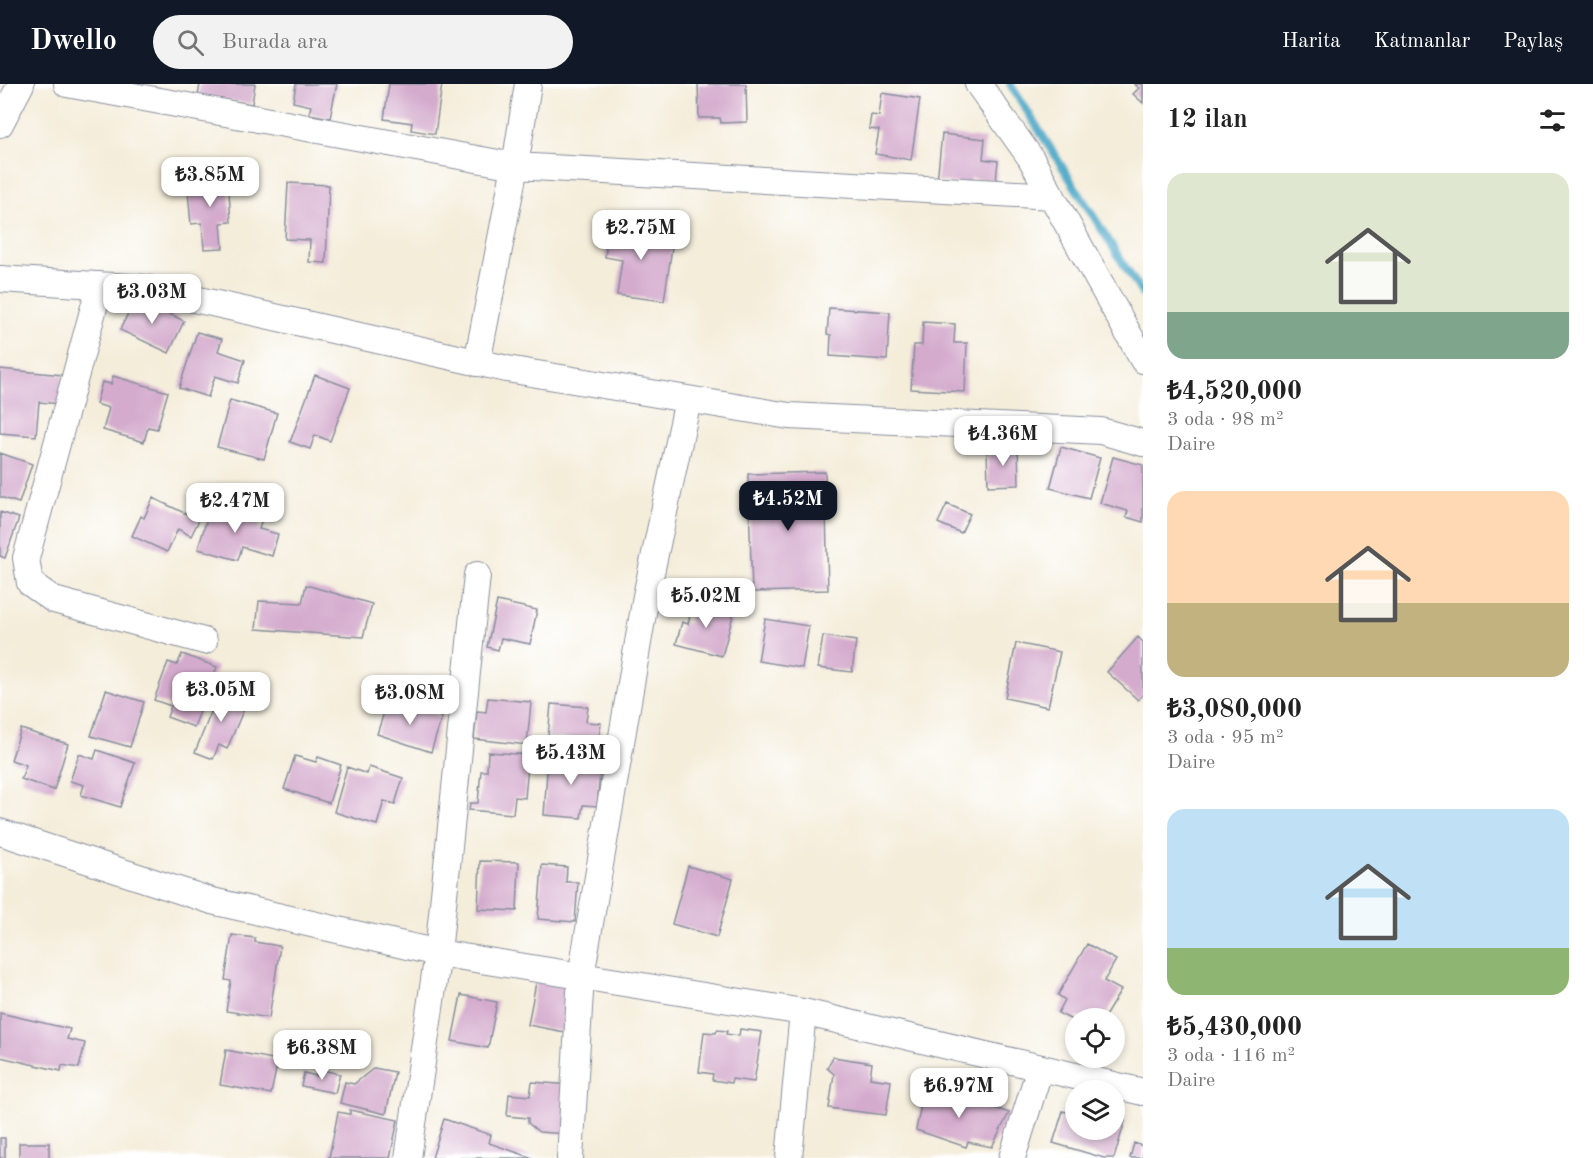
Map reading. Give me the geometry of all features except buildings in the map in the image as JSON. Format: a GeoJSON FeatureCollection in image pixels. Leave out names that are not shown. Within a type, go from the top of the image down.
{"type":"FeatureCollection","features":[{"type":"Feature","properties":{"kind":"street"},"geometry":{"type":"LineString","coordinates":[[3,112],[21,84]]}},
{"type":"Feature","properties":{"kind":"street"},"geometry":{"type":"LineString","coordinates":[[67,84],[515,166],[1052,196]]}},
{"type":"Feature","properties":{"kind":"street"},"geometry":{"type":"LineString","coordinates":[[477,363],[515,166],[528,84]]}},
{"type":"Feature","properties":{"kind":"street"},"geometry":{"type":"LineString","coordinates":[[978,84],[1030,157],[1143,360]]}},
{"type":"Feature","properties":{"kind":"street"},"geometry":{"type":"LineString","coordinates":[[0,279],[145,288],[507,369],[789,416],[1101,431],[1143,443]]}},
{"type":"Feature","properties":{"kind":"street"},"geometry":{"type":"LineString","coordinates":[[100,285],[26,558],[30,583],[54,600],[204,641]]}},
{"type":"Feature","properties":{"kind":"street"},"geometry":{"type":"LineString","coordinates":[[570,1158],[581,976],[646,596],[688,400]]}},
{"type":"Feature","properties":{"kind":"street"},"geometry":{"type":"LineString","coordinates":[[408,1158],[438,953],[477,575]]}},
{"type":"Feature","properties":{"kind":"street"},"geometry":{"type":"LineString","coordinates":[[0,832],[212,901],[438,953],[803,1012],[1143,1092]]}},
{"type":"Feature","properties":{"kind":"street"},"geometry":{"type":"LineString","coordinates":[[789,1158],[803,1012]]}},
{"type":"Feature","properties":{"kind":"street"},"geometry":{"type":"LineString","coordinates":[[1012,1158],[1040,1068]]}},
{"type":"Feature","properties":{"kind":"waterway"},"geometry":{"type":"LineString","coordinates":[[1010,84],[1143,295]]}}]}
